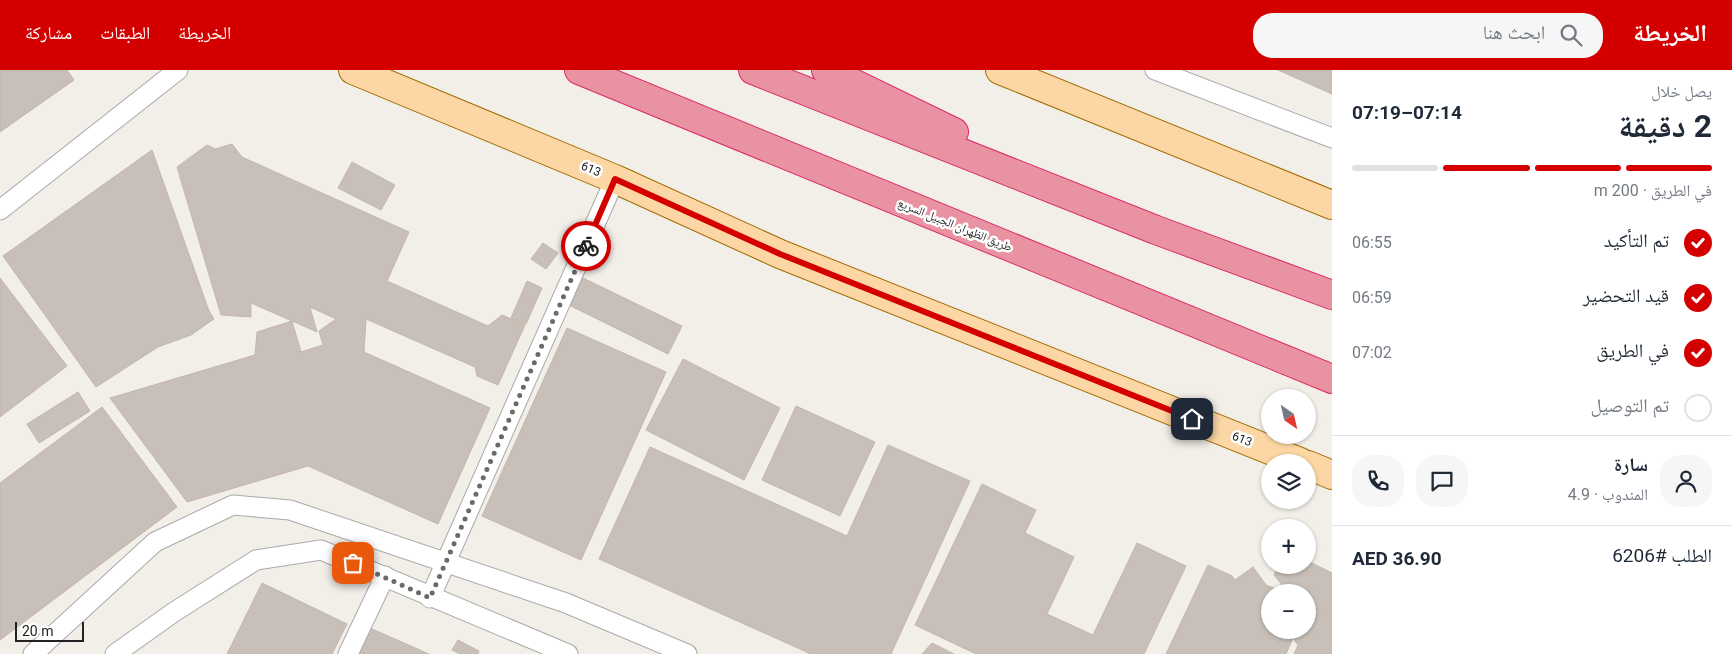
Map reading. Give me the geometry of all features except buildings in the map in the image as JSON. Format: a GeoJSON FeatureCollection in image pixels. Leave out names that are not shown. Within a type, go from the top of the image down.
{"type":"FeatureCollection","features":[{"type":"Feature","properties":{"kind":"highway","name":"طريق الظهران الجبيل السريع"},"geometry":{"type":"LineString","coordinates":[[579,70],[1332,379]]}},
{"type":"Feature","properties":{"kind":"highway"},"geometry":{"type":"LineString","coordinates":[[754,70],[1156,230],[1332,296]]}},
{"type":"Feature","properties":{"kind":"highway"},"geometry":{"type":"LineString","coordinates":[[826,70],[1156,230]]}},
{"type":"Feature","properties":{"kind":"main road","name":"613"},"geometry":{"type":"LineString","coordinates":[[353,70],[615,179],[780,254],[1280,454]]}},
{"type":"Feature","properties":{"kind":"main road"},"geometry":{"type":"LineString","coordinates":[[1000,70],[1332,206]]}},
{"type":"Feature","properties":{"kind":"main road"},"geometry":{"type":"LineString","coordinates":[[1316,469],[1332,475]]}},
{"type":"Feature","properties":{"kind":"street"},"geometry":{"type":"LineString","coordinates":[[0,210],[178,70]]}},
{"type":"Feature","properties":{"kind":"street"},"geometry":{"type":"LineString","coordinates":[[1155,70],[1332,138]]}},
{"type":"Feature","properties":{"kind":"street"},"geometry":{"type":"LineString","coordinates":[[430,598],[615,179]]}},
{"type":"Feature","properties":{"kind":"street"},"geometry":{"type":"LineString","coordinates":[[33,654],[155,542],[233,505],[290,510],[566,603],[687,654]]}},
{"type":"Feature","properties":{"kind":"street"},"geometry":{"type":"LineString","coordinates":[[115,654],[174,612],[256,560],[321,550],[385,576],[430,598],[568,654]]}},
{"type":"Feature","properties":{"kind":"street"},"geometry":{"type":"LineString","coordinates":[[348,654],[385,576]]}},
{"type":"Feature","properties":{"kind":"way so far"},"geometry":{"type":"LineString","coordinates":[[353,563],[430,598],[586,246]]}},
{"type":"Feature","properties":{"kind":"route"},"geometry":{"type":"LineString","coordinates":[[586,246],[615,179],[780,254],[1192,419]]}}]}
